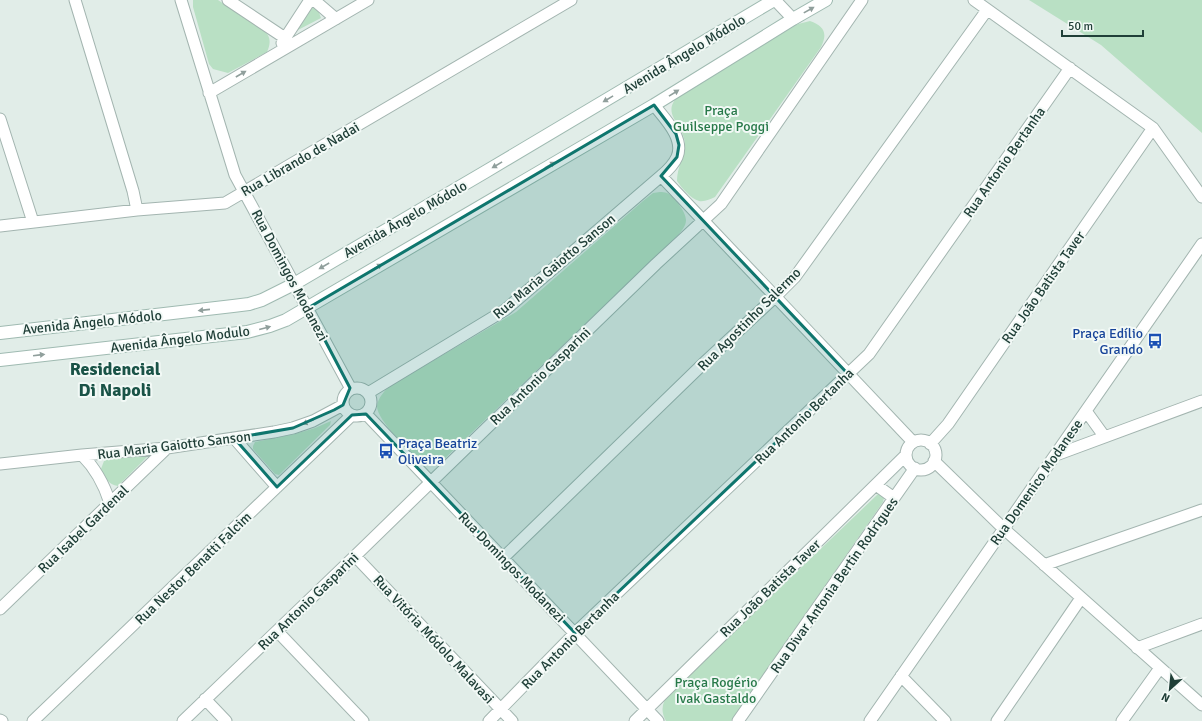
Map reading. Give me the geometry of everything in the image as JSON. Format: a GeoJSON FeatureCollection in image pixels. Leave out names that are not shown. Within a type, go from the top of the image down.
{"type":"FeatureCollection","features":[{"type":"Feature","properties":{"kind":"street"},"geometry":{"type":"LineString","coordinates":[[74,0],[133,191],[137,210]]}},
{"type":"Feature","properties":{"kind":"street","name":"Rua Domingos Modanezi"},"geometry":{"type":"LineString","coordinates":[[181,0],[236,175],[351,389]]}},
{"type":"Feature","properties":{"kind":"street"},"geometry":{"type":"LineString","coordinates":[[228,0],[285,38]]}},
{"type":"Feature","properties":{"kind":"street"},"geometry":{"type":"LineString","coordinates":[[274,55],[310,0]]}},
{"type":"Feature","properties":{"kind":"street"},"geometry":{"type":"LineString","coordinates":[[314,0],[336,19]]}},
{"type":"Feature","properties":{"kind":"street"},"geometry":{"type":"LineString","coordinates":[[209,93],[368,0]]}},
{"type":"Feature","properties":{"kind":"street","name":"Rua Librando de Nadai"},"geometry":{"type":"LineString","coordinates":[[0,226],[137,210],[225,203],[571,0]]}},
{"type":"Feature","properties":{"kind":"street"},"geometry":{"type":"LineString","coordinates":[[775,0],[793,19]]}},
{"type":"Feature","properties":{"kind":"street","name":"Avenida Ângelo Módolo"},"geometry":{"type":"LineString","coordinates":[[0,333],[249,304],[262,300],[294,284],[775,0]]}},
{"type":"Feature","properties":{"kind":"street","name":"Avenida Ângelo Módolo"},"geometry":{"type":"LineString","coordinates":[[308,308],[654,105],[826,0]]}},
{"type":"Feature","properties":{"kind":"street","name":"Rua Antonio Gasparini"},"geometry":{"type":"LineString","coordinates":[[183,721],[721,204],[862,0]]}},
{"type":"Feature","properties":{"kind":"street"},"geometry":{"type":"LineString","coordinates":[[974,0],[1153,128],[1202,197]]}},
{"type":"Feature","properties":{"kind":"street","name":"Rua Agostinho Salermo"},"geometry":{"type":"LineString","coordinates":[[503,558],[707,360],[795,277],[987,10]]}},
{"type":"Feature","properties":{"kind":"street","name":"Rua Antonio Bertanha"},"geometry":{"type":"LineString","coordinates":[[489,721],[575,633],[869,354],[1070,68]]}},
{"type":"Feature","properties":{"kind":"street","name":"Rua Maria Gaiotto Sanson"},"geometry":{"type":"LineString","coordinates":[[368,392],[505,310],[662,176],[677,156],[679,145],[676,134],[654,105]]}},
{"type":"Feature","properties":{"kind":"street"},"geometry":{"type":"LineString","coordinates":[[0,119],[33,222]]}},
{"type":"Feature","properties":{"kind":"street","name":"Rua João Batista Taver"},"geometry":{"type":"LineString","coordinates":[[930,444],[948,424],[1153,128]]}},
{"type":"Feature","properties":{"kind":"street"},"geometry":{"type":"LineString","coordinates":[[662,176],[913,442]]}},
{"type":"Feature","properties":{"kind":"street","name":"Rua Domenico Modanese"},"geometry":{"type":"LineString","coordinates":[[870,721],[1202,244]]}},
{"type":"Feature","properties":{"kind":"street","name":"Avenida Ângelo Modulo"},"geometry":{"type":"LineString","coordinates":[[0,360],[247,332],[286,320],[308,308]]}},
{"type":"Feature","properties":{"kind":"street"},"geometry":{"type":"LineString","coordinates":[[360,388],[368,392],[372,401],[366,414],[362,416],[352,416],[348,413],[343,405],[344,396],[351,389],[360,388]]}},
{"type":"Feature","properties":{"kind":"street"},"geometry":{"type":"LineString","coordinates":[[1056,454],[1202,401]]}},
{"type":"Feature","properties":{"kind":"street","name":"Rua Maria Gaiotto Sanson"},"geometry":{"type":"LineString","coordinates":[[0,464],[167,448],[274,432],[293,428],[313,421],[343,405]]}},
{"type":"Feature","properties":{"kind":"street"},"geometry":{"type":"LineString","coordinates":[[1086,411],[1104,436]]}},
{"type":"Feature","properties":{"kind":"street","name":"Rua Domingos Modanezi"},"geometry":{"type":"LineString","coordinates":[[366,414],[658,721]]}},
{"type":"Feature","properties":{"kind":"street","name":"Rua Nestor Benatti Falcim"},"geometry":{"type":"LineString","coordinates":[[33,721],[352,416]]}},
{"type":"Feature","properties":{"kind":"street"},"geometry":{"type":"LineString","coordinates":[[234,438],[277,487]]}},
{"type":"Feature","properties":{"kind":"street"},"geometry":{"type":"LineString","coordinates":[[922,440],[930,444],[935,452],[935,456],[934,461],[928,468],[915,468],[909,463],[906,455],[909,446],[913,442],[922,440]]}},
{"type":"Feature","properties":{"kind":"street","name":"Rua Isabel Gardenal"},"geometry":{"type":"LineString","coordinates":[[0,609],[167,448]]}},
{"type":"Feature","properties":{"kind":"street"},"geometry":{"type":"LineString","coordinates":[[82,455],[100,477],[110,503]]}},
{"type":"Feature","properties":{"kind":"street","name":"Rua João Batista Taver"},"geometry":{"type":"LineString","coordinates":[[635,721],[906,455]]}},
{"type":"Feature","properties":{"kind":"street"},"geometry":{"type":"LineString","coordinates":[[934,461],[1004,529],[1202,705]]}},
{"type":"Feature","properties":{"kind":"street","name":"Rua Divar Antonia Bertin Rodrigues"},"geometry":{"type":"LineString","coordinates":[[738,721],[915,468]]}},
{"type":"Feature","properties":{"kind":"street"},"geometry":{"type":"LineString","coordinates":[[876,485],[894,498]]}},
{"type":"Feature","properties":{"kind":"street"},"geometry":{"type":"LineString","coordinates":[[1044,565],[1202,510]]}},
{"type":"Feature","properties":{"kind":"street","name":"Rua Vitória Módolo Malavasi"},"geometry":{"type":"LineString","coordinates":[[356,556],[512,721]]}},
{"type":"Feature","properties":{"kind":"street"},"geometry":{"type":"LineString","coordinates":[[997,721],[1081,598]]}},
{"type":"Feature","properties":{"kind":"street"},"geometry":{"type":"LineString","coordinates":[[1137,648],[1202,624]]}},
{"type":"Feature","properties":{"kind":"street"},"geometry":{"type":"LineString","coordinates":[[277,631],[363,721]]}},
{"type":"Feature","properties":{"kind":"street"},"geometry":{"type":"LineString","coordinates":[[1122,721],[1160,668]]}},
{"type":"Feature","properties":{"kind":"street"},"geometry":{"type":"LineString","coordinates":[[902,676],[945,721]]}},
{"type":"Feature","properties":{"kind":"street"},"geometry":{"type":"LineString","coordinates":[[205,700],[226,721]]}},
{"type":"Feature","properties":{"kind":"highlighted area"},"geometry":{"type":"Polygon","coordinates":[[[654,105],[676,134],[679,145],[677,157],[661,176],[848,374],[575,633],[366,414],[352,415],[277,487],[234,438],[293,428],[343,405],[350,388],[308,308],[654,105]]]}},
{"type":"Feature","properties":{"kind":"green space"},"geometry":{"type":"Polygon","coordinates":[[[193,0],[218,0],[263,30],[268,35],[270,40],[267,52],[228,73],[213,69],[209,64],[193,7],[193,0]]]}},
{"type":"Feature","properties":{"kind":"green space"},"geometry":{"type":"Polygon","coordinates":[[[1029,0],[1202,0],[1202,133],[1101,45],[1029,0]]]}},
{"type":"Feature","properties":{"kind":"green space"},"geometry":{"type":"Polygon","coordinates":[[[310,5],[318,10],[321,18],[296,31],[310,5]]]}},
{"type":"Feature","properties":{"kind":"green space","name":"Praça Guilseppe Poggi"},"geometry":{"type":"Polygon","coordinates":[[[810,21],[819,25],[823,31],[824,38],[821,47],[715,197],[701,201],[696,200],[677,181],[685,145],[684,138],[672,114],[674,102],[679,95],[798,24],[810,21]]]}},
{"type":"Feature","properties":{"kind":"green space"},"geometry":{"type":"Polygon","coordinates":[[[653,193],[666,193],[673,197],[684,213],[686,222],[684,228],[679,234],[440,463],[428,465],[420,462],[388,427],[378,412],[377,406],[380,397],[384,392],[390,386],[516,312],[643,201],[653,193]]]}},
{"type":"Feature","properties":{"kind":"green space"},"geometry":{"type":"Polygon","coordinates":[[[331,421],[330,425],[279,475],[275,474],[253,449],[255,442],[295,434],[331,421]]]}},
{"type":"Feature","properties":{"kind":"green space"},"geometry":{"type":"Polygon","coordinates":[[[148,456],[118,486],[109,482],[101,469],[104,461],[108,459],[148,456]]]}},
{"type":"Feature","properties":{"kind":"green space","name":"Praça Rogério Ivak Gastaldo"},"geometry":{"type":"Polygon","coordinates":[[[878,494],[881,494],[884,498],[883,502],[731,721],[666,721],[663,713],[663,706],[670,693],[878,494]]]}},
{"type":"Feature","properties":{"kind":"place","name":"Praça Edílio Grando"},"geometry":{"type":"Point","coordinates":[1155,341]}},
{"type":"Feature","properties":{"kind":"place","name":"Praça Beatriz Oliveira"},"geometry":{"type":"Point","coordinates":[386,451]}},
{"type":"Feature","properties":{"kind":"district","name":"Residencial Di Napoli"},"geometry":{"type":"Point","coordinates":[115,379]}}]}
